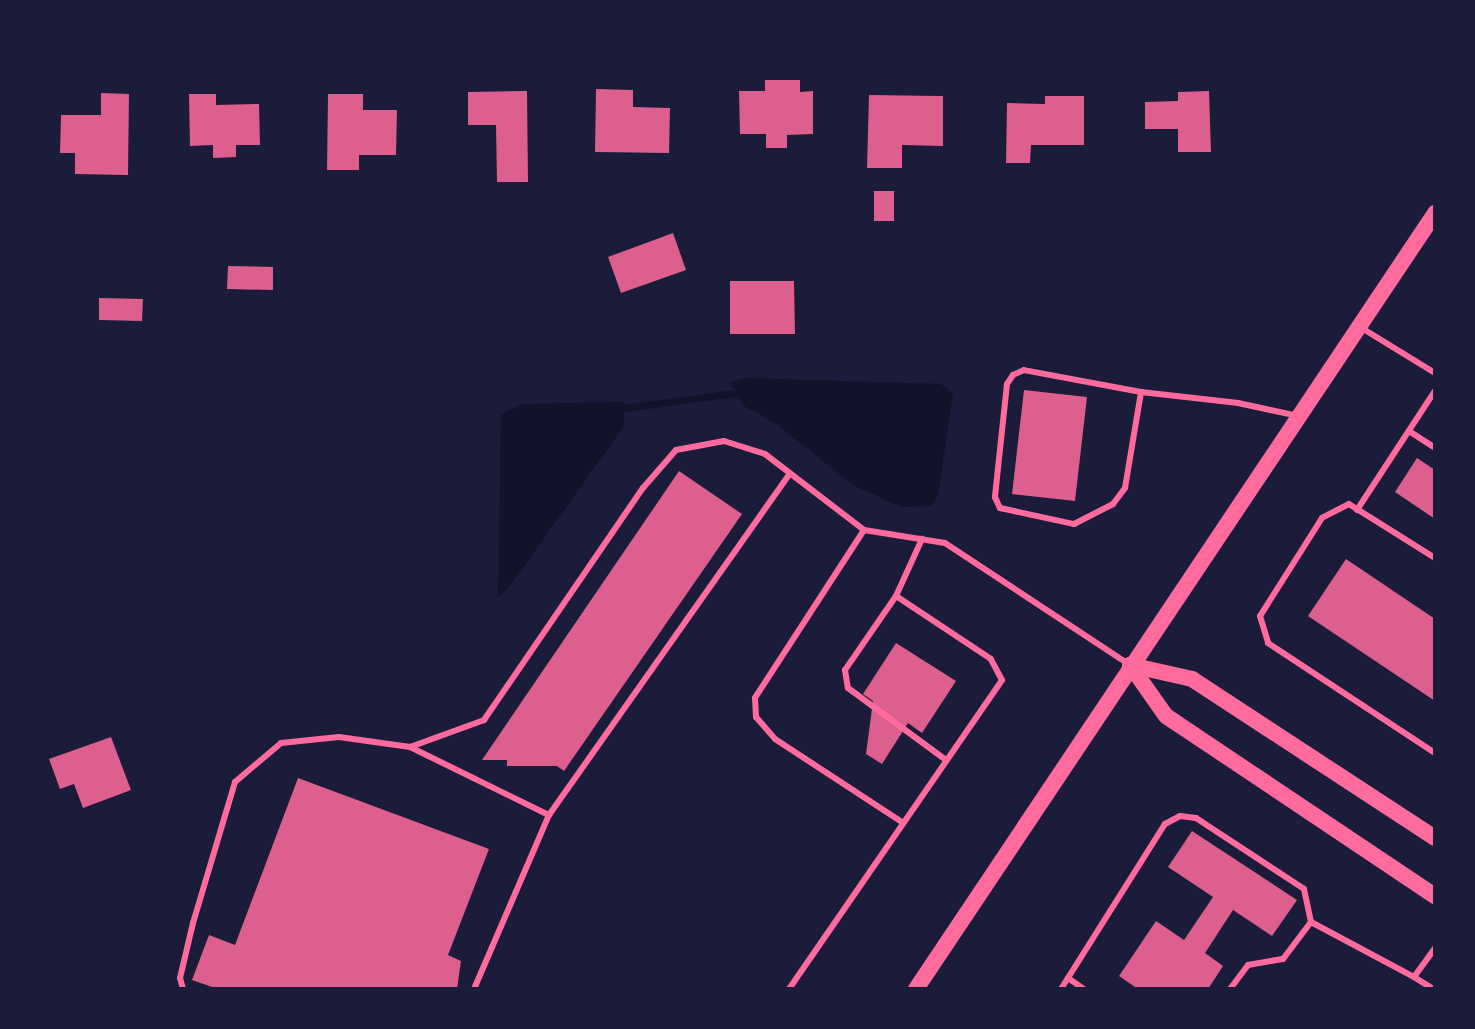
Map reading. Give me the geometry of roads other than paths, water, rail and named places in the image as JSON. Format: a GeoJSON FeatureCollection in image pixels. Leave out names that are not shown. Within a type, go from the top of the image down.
{"type":"FeatureCollection","features":[{"type":"Feature","properties":{"kind":"main road"},"geometry":{"type":"LineString","coordinates":[[916,989],[1435,213]]}},
{"type":"Feature","properties":{"kind":"main road"},"geometry":{"type":"LineString","coordinates":[[1130,665],[1192,679],[1435,838]]}},
{"type":"Feature","properties":{"kind":"main road"},"geometry":{"type":"LineString","coordinates":[[1130,665],[1166,716],[1435,896]]}},
{"type":"Feature","properties":{"kind":"lane"},"geometry":{"type":"LineString","coordinates":[[1359,326],[1434,370]]}},
{"type":"Feature","properties":{"kind":"lane"},"geometry":{"type":"LineString","coordinates":[[1141,392],[1125,488],[1113,504],[1074,524],[1000,508],[995,497],[1007,384],[1013,375],[1024,370],[1141,392],[1238,403],[1298,416]]}},
{"type":"Feature","properties":{"kind":"lane"},"geometry":{"type":"LineString","coordinates":[[1357,510],[1435,391]]}},
{"type":"Feature","properties":{"kind":"lane"},"geometry":{"type":"LineString","coordinates":[[1409,431],[1435,448]]}},
{"type":"Feature","properties":{"kind":"lane"},"geometry":{"type":"LineString","coordinates":[[410,747],[484,720],[643,488],[676,450],[724,441],[765,454],[864,530],[945,543],[1130,665]]}},
{"type":"Feature","properties":{"kind":"lane"},"geometry":{"type":"LineString","coordinates":[[474,989],[549,815],[790,473]]}},
{"type":"Feature","properties":{"kind":"lane"},"geometry":{"type":"LineString","coordinates":[[1435,558],[1349,504],[1322,518],[1260,616],[1268,643],[1435,753]]}},
{"type":"Feature","properties":{"kind":"lane"},"geometry":{"type":"LineString","coordinates":[[864,530],[755,698],[756,717],[775,739],[902,822]]}},
{"type":"Feature","properties":{"kind":"lane"},"geometry":{"type":"LineString","coordinates":[[922,539],[896,596],[845,670],[848,688],[946,760]]}},
{"type":"Feature","properties":{"kind":"lane"},"geometry":{"type":"LineString","coordinates":[[789,989],[1002,680],[991,659],[896,596]]}},
{"type":"Feature","properties":{"kind":"lane"},"geometry":{"type":"LineString","coordinates":[[183,989],[180,978],[193,923],[235,782],[281,743],[339,737],[410,747],[549,815]]}},
{"type":"Feature","properties":{"kind":"lane"},"geometry":{"type":"LineString","coordinates":[[1061,989],[1165,824],[1180,816],[1196,818],[1304,889],[1311,922],[1283,959],[1248,965],[1230,989]]}},
{"type":"Feature","properties":{"kind":"lane"},"geometry":{"type":"LineString","coordinates":[[1311,922],[1433,989]]}},
{"type":"Feature","properties":{"kind":"lane"},"geometry":{"type":"LineString","coordinates":[[1414,977],[1435,948]]}},
{"type":"Feature","properties":{"kind":"lane"},"geometry":{"type":"LineString","coordinates":[[1068,978],[1084,989]]}},
{"type":"Feature","properties":{"kind":"waterway"},"geometry":{"type":"LineString","coordinates":[[624,408],[735,393]]}}]}
